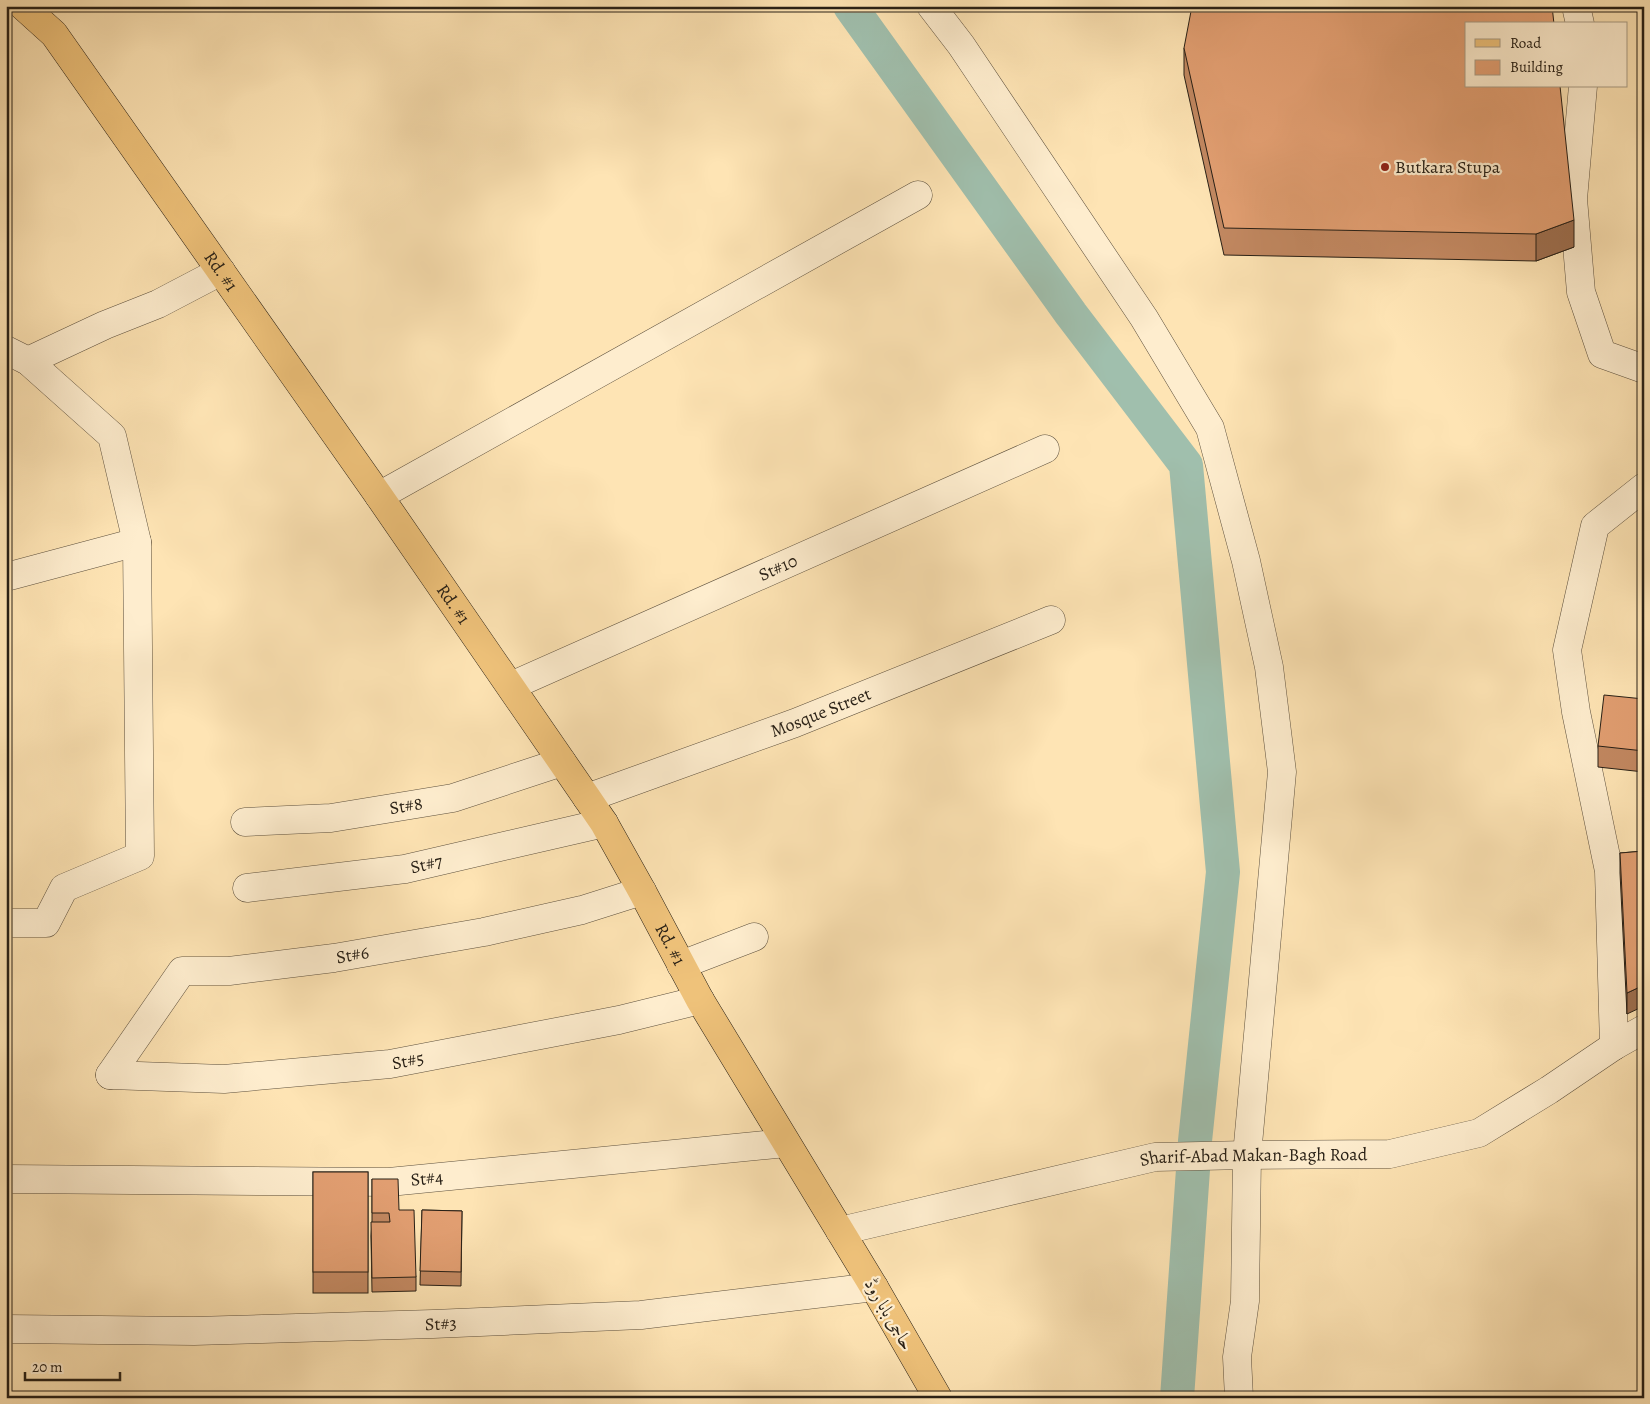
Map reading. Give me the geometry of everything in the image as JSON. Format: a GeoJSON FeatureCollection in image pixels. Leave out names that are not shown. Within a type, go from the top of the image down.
{"type":"FeatureCollection","features":[{"type":"Feature","properties":{"kind":"main road","name":"Rd. #1"},"geometry":{"type":"LineString","coordinates":[[23,6],[54,34],[379,496],[604,823],[700,1000],[840,1231]]}},
{"type":"Feature","properties":{"kind":"main road","name":"حاجی بابا روڈ"},"geometry":{"type":"LineString","coordinates":[[840,1231],[938,1398]]}},
{"type":"Feature","properties":{"kind":"street"},"geometry":{"type":"LineString","coordinates":[[931,6],[961,45],[1144,318],[1210,428],[1246,561],[1270,666],[1282,772],[1242,1155],[1245,1301],[1238,1357],[1240,1398]]}},
{"type":"Feature","properties":{"kind":"street"},"geometry":{"type":"LineString","coordinates":[[1576,6],[1580,22]]}},
{"type":"Feature","properties":{"kind":"street"},"geometry":{"type":"LineString","coordinates":[[1583,88],[1573,199],[1582,292],[1602,354],[1644,369]]}},
{"type":"Feature","properties":{"kind":"street"},"geometry":{"type":"LineString","coordinates":[[379,496],[918,194]]}},
{"type":"Feature","properties":{"kind":"street"},"geometry":{"type":"LineString","coordinates":[[17,355],[158,304],[221,271]]}},
{"type":"Feature","properties":{"kind":"street"},"geometry":{"type":"LineString","coordinates":[[6,923],[46,923],[64,888],[140,856],[137,542],[112,436],[17,355]]}},
{"type":"Feature","properties":{"kind":"street","name":"St#10"},"geometry":{"type":"LineString","coordinates":[[511,686],[1045,449]]}},
{"type":"Feature","properties":{"kind":"street"},"geometry":{"type":"LineString","coordinates":[[1614,1046],[1609,870],[1576,712],[1567,650],[1595,526],[1632,495],[1644,488]]}},
{"type":"Feature","properties":{"kind":"street"},"geometry":{"type":"LineString","coordinates":[[6,577],[137,542]]}},
{"type":"Feature","properties":{"kind":"street","name":"Mosque Street"},"geometry":{"type":"LineString","coordinates":[[587,798],[795,724],[1051,620]]}},
{"type":"Feature","properties":{"kind":"street","name":"St#8"},"geometry":{"type":"LineString","coordinates":[[245,822],[330,818],[453,798],[562,762]]}},
{"type":"Feature","properties":{"kind":"street","name":"St#7"},"geometry":{"type":"LineString","coordinates":[[247,888],[405,869],[604,823]]}},
{"type":"Feature","properties":{"kind":"street","name":"St#6"},"geometry":{"type":"LineString","coordinates":[[110,1074],[182,971],[229,971],[334,958],[484,932],[582,910],[642,891]]}},
{"type":"Feature","properties":{"kind":"street"},"geometry":{"type":"LineString","coordinates":[[681,965],[754,938]]}},
{"type":"Feature","properties":{"kind":"street","name":"St#5"},"geometry":{"type":"LineString","coordinates":[[110,1074],[224,1079],[390,1064],[619,1020],[700,1000]]}},
{"type":"Feature","properties":{"kind":"street","name":"Sharif-Abad Makan-Bagh Road"},"geometry":{"type":"LineString","coordinates":[[840,1231],[1148,1158],[1390,1154],[1480,1133],[1549,1090],[1614,1046],[1644,1029]]}},
{"type":"Feature","properties":{"kind":"street","name":"St#4"},"geometry":{"type":"LineString","coordinates":[[6,1179],[389,1182],[786,1143]]}},
{"type":"Feature","properties":{"kind":"street","name":"St#3"},"geometry":{"type":"LineString","coordinates":[[6,1329],[194,1331],[641,1315],[874,1287]]}},
{"type":"Feature","properties":{"kind":"building","name":"Butkara Stupa"},"geometry":{"type":"Polygon","coordinates":[[[1192,6],[1552,6],[1554,22],[1465,22],[1465,88],[1560,88],[1574,220],[1536,234],[1224,228],[1184,48],[1192,6]]]}},
{"type":"Feature","properties":{"kind":"building"},"geometry":{"type":"Polygon","coordinates":[[[1604,695],[1644,699],[1644,751],[1598,746],[1604,695]]]}},
{"type":"Feature","properties":{"kind":"building"},"geometry":{"type":"Polygon","coordinates":[[[1644,851],[1644,985],[1627,993],[1620,853],[1644,851]]]}},
{"type":"Feature","properties":{"kind":"building"},"geometry":{"type":"Polygon","coordinates":[[[313,1172],[368,1172],[368,1272],[313,1272],[313,1172]]]}},
{"type":"Feature","properties":{"kind":"building"},"geometry":{"type":"Polygon","coordinates":[[[372,1179],[398,1179],[399,1210],[414,1210],[416,1277],[372,1278],[371,1222],[390,1222],[389,1213],[372,1213],[372,1179]]]}},
{"type":"Feature","properties":{"kind":"building"},"geometry":{"type":"Polygon","coordinates":[[[422,1210],[462,1211],[461,1272],[420,1271],[422,1210]]]}},
{"type":"Feature","properties":{"kind":"waterway"},"geometry":{"type":"LineString","coordinates":[[850,6],[1071,314],[1186,465],[1223,872],[1195,1141],[1177,1398]]}},
{"type":"Feature","properties":{"kind":"place","name":"Butkara Stupa"},"geometry":{"type":"Point","coordinates":[1385,167]}}]}
